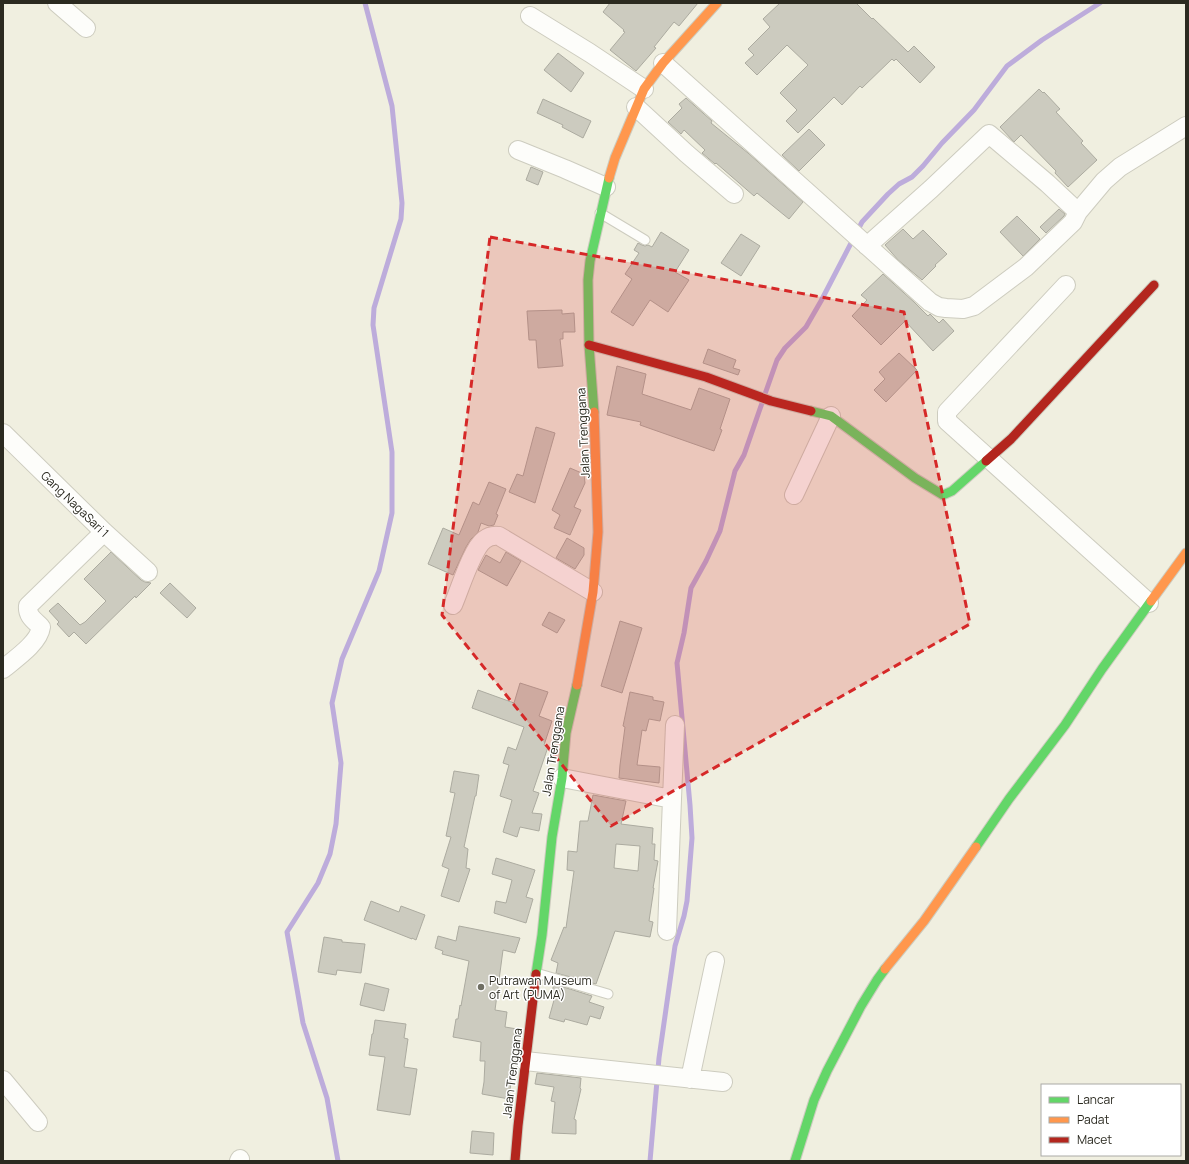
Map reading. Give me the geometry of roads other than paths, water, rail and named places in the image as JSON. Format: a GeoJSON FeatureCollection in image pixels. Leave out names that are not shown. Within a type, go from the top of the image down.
{"type":"FeatureCollection","features":[{"type":"Feature","properties":{"kind":"street"},"geometry":{"type":"LineString","coordinates":[[57,3],[86,28]]}},
{"type":"Feature","properties":{"kind":"street","name":"Jalan Trenggana"},"geometry":{"type":"LineString","coordinates":[[515,1161],[525,1061],[542,935],[552,837],[562,778],[566,733],[574,700],[593,592],[598,532],[594,405],[589,345],[588,280],[590,260],[606,187],[615,158],[644,89],[663,63],[717,3]]}},
{"type":"Feature","properties":{"kind":"street"},"geometry":{"type":"LineString","coordinates":[[530,16],[644,89]]}},
{"type":"Feature","properties":{"kind":"street"},"geometry":{"type":"LineString","coordinates":[[663,63],[930,302],[939,307],[963,309],[974,306],[1026,267],[1073,222],[1078,212],[1104,181],[1120,167],[1186,126]]}},
{"type":"Feature","properties":{"kind":"street"},"geometry":{"type":"LineString","coordinates":[[636,107],[687,154],[734,194]]}},
{"type":"Feature","properties":{"kind":"street"},"geometry":{"type":"LineString","coordinates":[[867,246],[931,189],[989,134],[1048,183],[1078,212]]}},
{"type":"Feature","properties":{"kind":"street"},"geometry":{"type":"LineString","coordinates":[[518,150],[606,187]]}},
{"type":"Feature","properties":{"kind":"street"},"geometry":{"type":"LineString","coordinates":[[1066,285],[947,412],[947,421],[1149,604]]}},
{"type":"Feature","properties":{"kind":"street"},"geometry":{"type":"LineString","coordinates":[[589,345],[706,377],[770,401],[831,416],[915,478],[943,495],[952,491],[1011,439],[1154,285]]}},
{"type":"Feature","properties":{"kind":"street"},"geometry":{"type":"LineString","coordinates":[[794,495],[831,416]]}},
{"type":"Feature","properties":{"kind":"street","name":"Gang NagaSari 1"},"geometry":{"type":"LineString","coordinates":[[3,433],[104,532],[148,572]]}},
{"type":"Feature","properties":{"kind":"street"},"geometry":{"type":"LineString","coordinates":[[3,669],[33,642],[40,632],[41,627],[27,611],[28,606],[104,532]]}},
{"type":"Feature","properties":{"kind":"street"},"geometry":{"type":"LineString","coordinates":[[453,605],[476,549],[484,540],[492,535],[499,536],[593,592]]}},
{"type":"Feature","properties":{"kind":"street"},"geometry":{"type":"LineString","coordinates":[[795,1161],[814,1100],[827,1070],[861,1006],[877,980],[924,921],[1009,799],[1065,725],[1102,669],[1186,552]]}},
{"type":"Feature","properties":{"kind":"street"},"geometry":{"type":"LineString","coordinates":[[668,931],[675,725]]}},
{"type":"Feature","properties":{"kind":"street"},"geometry":{"type":"LineString","coordinates":[[562,778],[672,799]]}},
{"type":"Feature","properties":{"kind":"street"},"geometry":{"type":"LineString","coordinates":[[690,1079],[716,961]]}},
{"type":"Feature","properties":{"kind":"street"},"geometry":{"type":"LineString","coordinates":[[525,1061],[723,1082]]}},
{"type":"Feature","properties":{"kind":"street"},"geometry":{"type":"LineString","coordinates":[[3,1080],[38,1122]]}},
{"type":"Feature","properties":{"kind":"lane"},"geometry":{"type":"LineString","coordinates":[[600,213],[645,240]]}},
{"type":"Feature","properties":{"kind":"lane"},"geometry":{"type":"LineString","coordinates":[[536,973],[608,994]]}},
{"type":"Feature","properties":{"kind":"waterway"},"geometry":{"type":"LineString","coordinates":[[338,1161],[327,1098],[303,1023],[287,932],[318,883],[330,854],[336,824],[341,763],[332,703],[342,659],[379,571],[392,513],[392,452],[373,325],[374,308],[401,219],[402,203],[392,106],[365,3]]}},
{"type":"Feature","properties":{"kind":"waterway"},"geometry":{"type":"LineString","coordinates":[[765,394],[777,360],[785,348],[806,327],[862,222],[888,194],[899,184],[912,177],[923,166],[942,143],[974,110],[1007,66],[1042,40],[1100,3]]}},
{"type":"Feature","properties":{"kind":"waterway"},"geometry":{"type":"LineString","coordinates":[[650,1161],[659,1058],[675,946],[687,901],[692,838],[677,663],[684,633],[691,588],[720,531],[735,471],[744,455],[762,403]]}},
{"type":"Feature","properties":{"kind":"place","name":"Putrawan Museum of Art (PUMA)"},"geometry":{"type":"Point","coordinates":[481,987]}}]}
